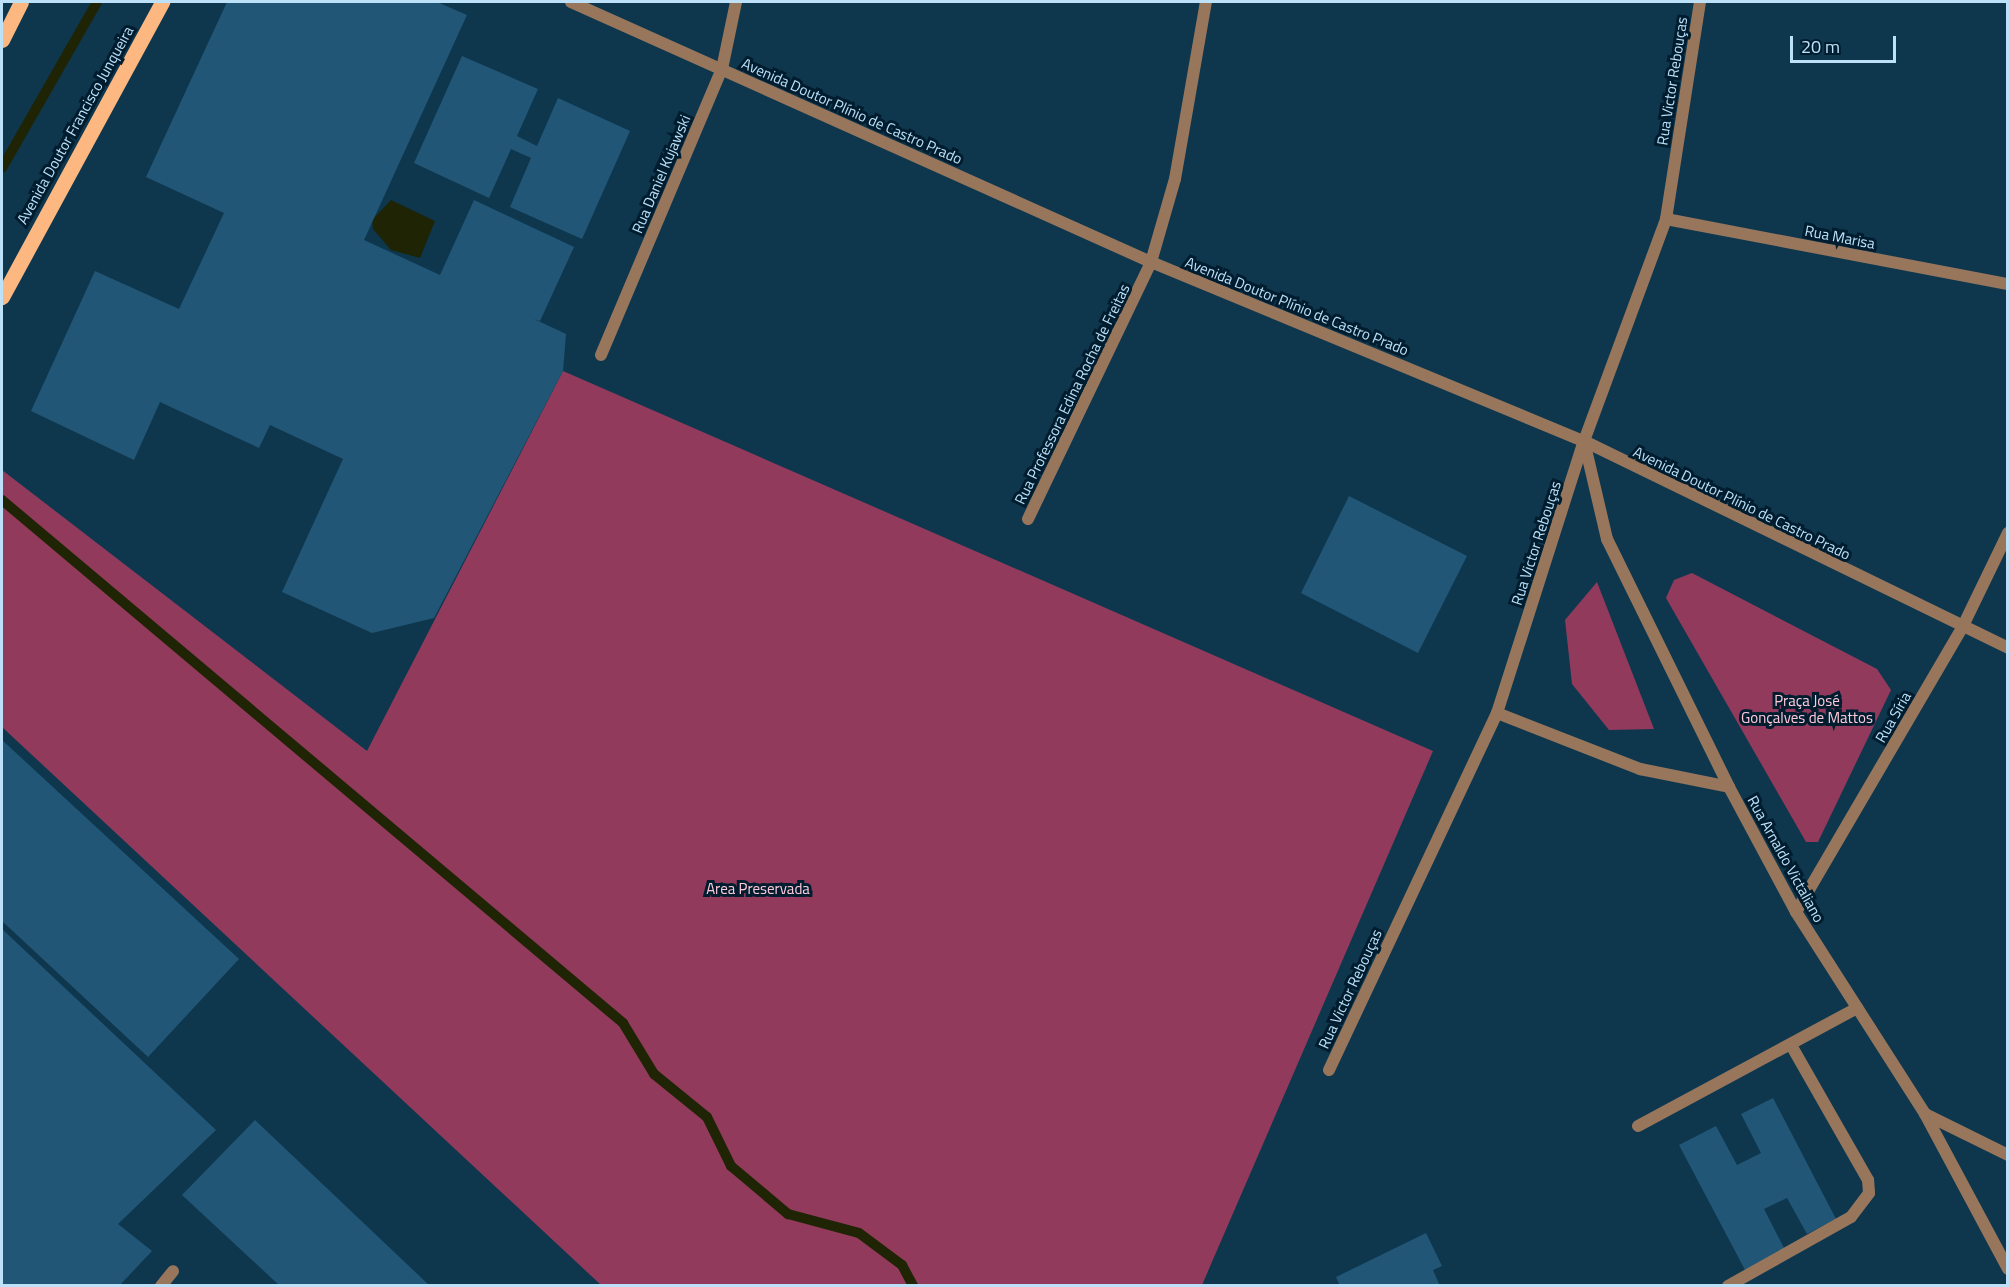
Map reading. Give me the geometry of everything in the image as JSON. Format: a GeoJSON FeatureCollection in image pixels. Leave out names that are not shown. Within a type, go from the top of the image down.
{"type":"FeatureCollection","features":[{"type":"Feature","properties":{"kind":"main road"},"geometry":{"type":"LineString","coordinates":[[3,32],[21,2]]}},
{"type":"Feature","properties":{"kind":"main road","name":"Avenida Doutor Francisco Junqueira"},"geometry":{"type":"LineString","coordinates":[[2,297],[162,2]]}},
{"type":"Feature","properties":{"kind":"street","name":"Avenida Doutor Plínio de Castro Prado"},"geometry":{"type":"LineString","coordinates":[[571,2],[1151,262],[1584,441],[1962,628],[2007,648]]}},
{"type":"Feature","properties":{"kind":"street","name":"Rua Daniel Kujawski"},"geometry":{"type":"LineString","coordinates":[[601,355],[722,69],[736,2]]}},
{"type":"Feature","properties":{"kind":"street","name":"Rua Professora Edina Rocha de Freitas"},"geometry":{"type":"LineString","coordinates":[[1028,519],[1151,262],[1175,179],[1206,2]]}},
{"type":"Feature","properties":{"kind":"street","name":"Rua Victor Rebouças"},"geometry":{"type":"LineString","coordinates":[[1329,1070],[1497,713],[1584,441],[1666,219],[1700,2]]}},
{"type":"Feature","properties":{"kind":"street","name":"Rua Marisa"},"geometry":{"type":"LineString","coordinates":[[1666,219],[2007,284]]}},
{"type":"Feature","properties":{"kind":"street","name":"Rua Arnaldo Victaliano"},"geometry":{"type":"LineString","coordinates":[[1584,441],[1607,539],[1729,787],[1796,912],[1925,1114],[2007,1269]]}},
{"type":"Feature","properties":{"kind":"street","name":"Rua Síria"},"geometry":{"type":"LineString","coordinates":[[1796,912],[1962,628],[2007,533]]}},
{"type":"Feature","properties":{"kind":"street"},"geometry":{"type":"LineString","coordinates":[[1497,713],[1640,770],[1729,787]]}},
{"type":"Feature","properties":{"kind":"street"},"geometry":{"type":"LineString","coordinates":[[1638,1126],[1857,1008]]}},
{"type":"Feature","properties":{"kind":"street"},"geometry":{"type":"LineString","coordinates":[[1728,1286],[1851,1217],[1869,1193],[1868,1180],[1791,1045]]}},
{"type":"Feature","properties":{"kind":"street"},"geometry":{"type":"LineString","coordinates":[[1925,1114],[2007,1155]]}},
{"type":"Feature","properties":{"kind":"street"},"geometry":{"type":"LineString","coordinates":[[161,1286],[173,1271]]}},
{"type":"Feature","properties":{"kind":"green space","name":"Area Preservada"},"geometry":{"type":"Polygon","coordinates":[[[563,371],[1433,751],[1202,1285],[601,1285],[2,727],[2,470],[367,751],[563,371]]]}},
{"type":"Feature","properties":{"kind":"green space","name":"Praça José Gonçalves de Mattos"},"geometry":{"type":"Polygon","coordinates":[[[1692,573],[1877,669],[1891,690],[1818,842],[1806,842],[1666,598],[1674,580],[1692,573]]]}},
{"type":"Feature","properties":{"kind":"green space"},"geometry":{"type":"Polygon","coordinates":[[[1597,582],[1654,729],[1609,730],[1572,684],[1565,620],[1597,582]]]}},
{"type":"Feature","properties":{"kind":"shaded area"},"geometry":{"type":"Polygon","coordinates":[[[391,200],[435,221],[420,258],[391,250],[373,229],[372,220],[391,200]]]}},
{"type":"Feature","properties":{"kind":"building"},"geometry":{"type":"Polygon","coordinates":[[[227,2],[437,2],[467,15],[364,240],[440,275],[474,200],[574,247],[540,321],[534,319],[566,334],[563,371],[434,618],[372,633],[282,592],[343,459],[270,425],[259,448],[160,402],[134,460],[31,411],[95,271],[179,309],[224,213],[146,177],[227,2]]]}},
{"type":"Feature","properties":{"kind":"building"},"geometry":{"type":"Polygon","coordinates":[[[462,56],[538,89],[517,136],[537,146],[558,98],[630,131],[582,239],[510,207],[531,158],[511,149],[489,198],[414,163],[462,56]]]}},
{"type":"Feature","properties":{"kind":"building"},"geometry":{"type":"Polygon","coordinates":[[[1349,496],[1467,556],[1418,653],[1301,593],[1349,496]]]}},
{"type":"Feature","properties":{"kind":"building"},"geometry":{"type":"Polygon","coordinates":[[[2,740],[239,959],[148,1057],[2,921],[2,740]]]}},
{"type":"Feature","properties":{"kind":"building"},"geometry":{"type":"Polygon","coordinates":[[[2,929],[216,1130],[118,1224],[152,1251],[119,1286],[2,1286],[2,929]]]}},
{"type":"Feature","properties":{"kind":"building"},"geometry":{"type":"Polygon","coordinates":[[[1773,1098],[1836,1219],[1807,1234],[1787,1198],[1764,1209],[1785,1250],[1745,1270],[1679,1145],[1716,1126],[1737,1165],[1761,1153],[1741,1114],[1773,1098]]]}},
{"type":"Feature","properties":{"kind":"building"},"geometry":{"type":"Polygon","coordinates":[[[255,1120],[430,1286],[280,1286],[182,1195],[255,1120]]]}},
{"type":"Feature","properties":{"kind":"building"},"geometry":{"type":"Polygon","coordinates":[[[1426,1233],[1442,1266],[1433,1270],[1440,1286],[1340,1286],[1336,1277],[1426,1233]]]}},
{"type":"Feature","properties":{"kind":"waterway"},"geometry":{"type":"LineString","coordinates":[[2,168],[97,2]]}},
{"type":"Feature","properties":{"kind":"waterway"},"geometry":{"type":"LineString","coordinates":[[2,500],[623,1023],[654,1074],[707,1117],[731,1166],[788,1214],[859,1233],[902,1265],[913,1286]]}}]}
